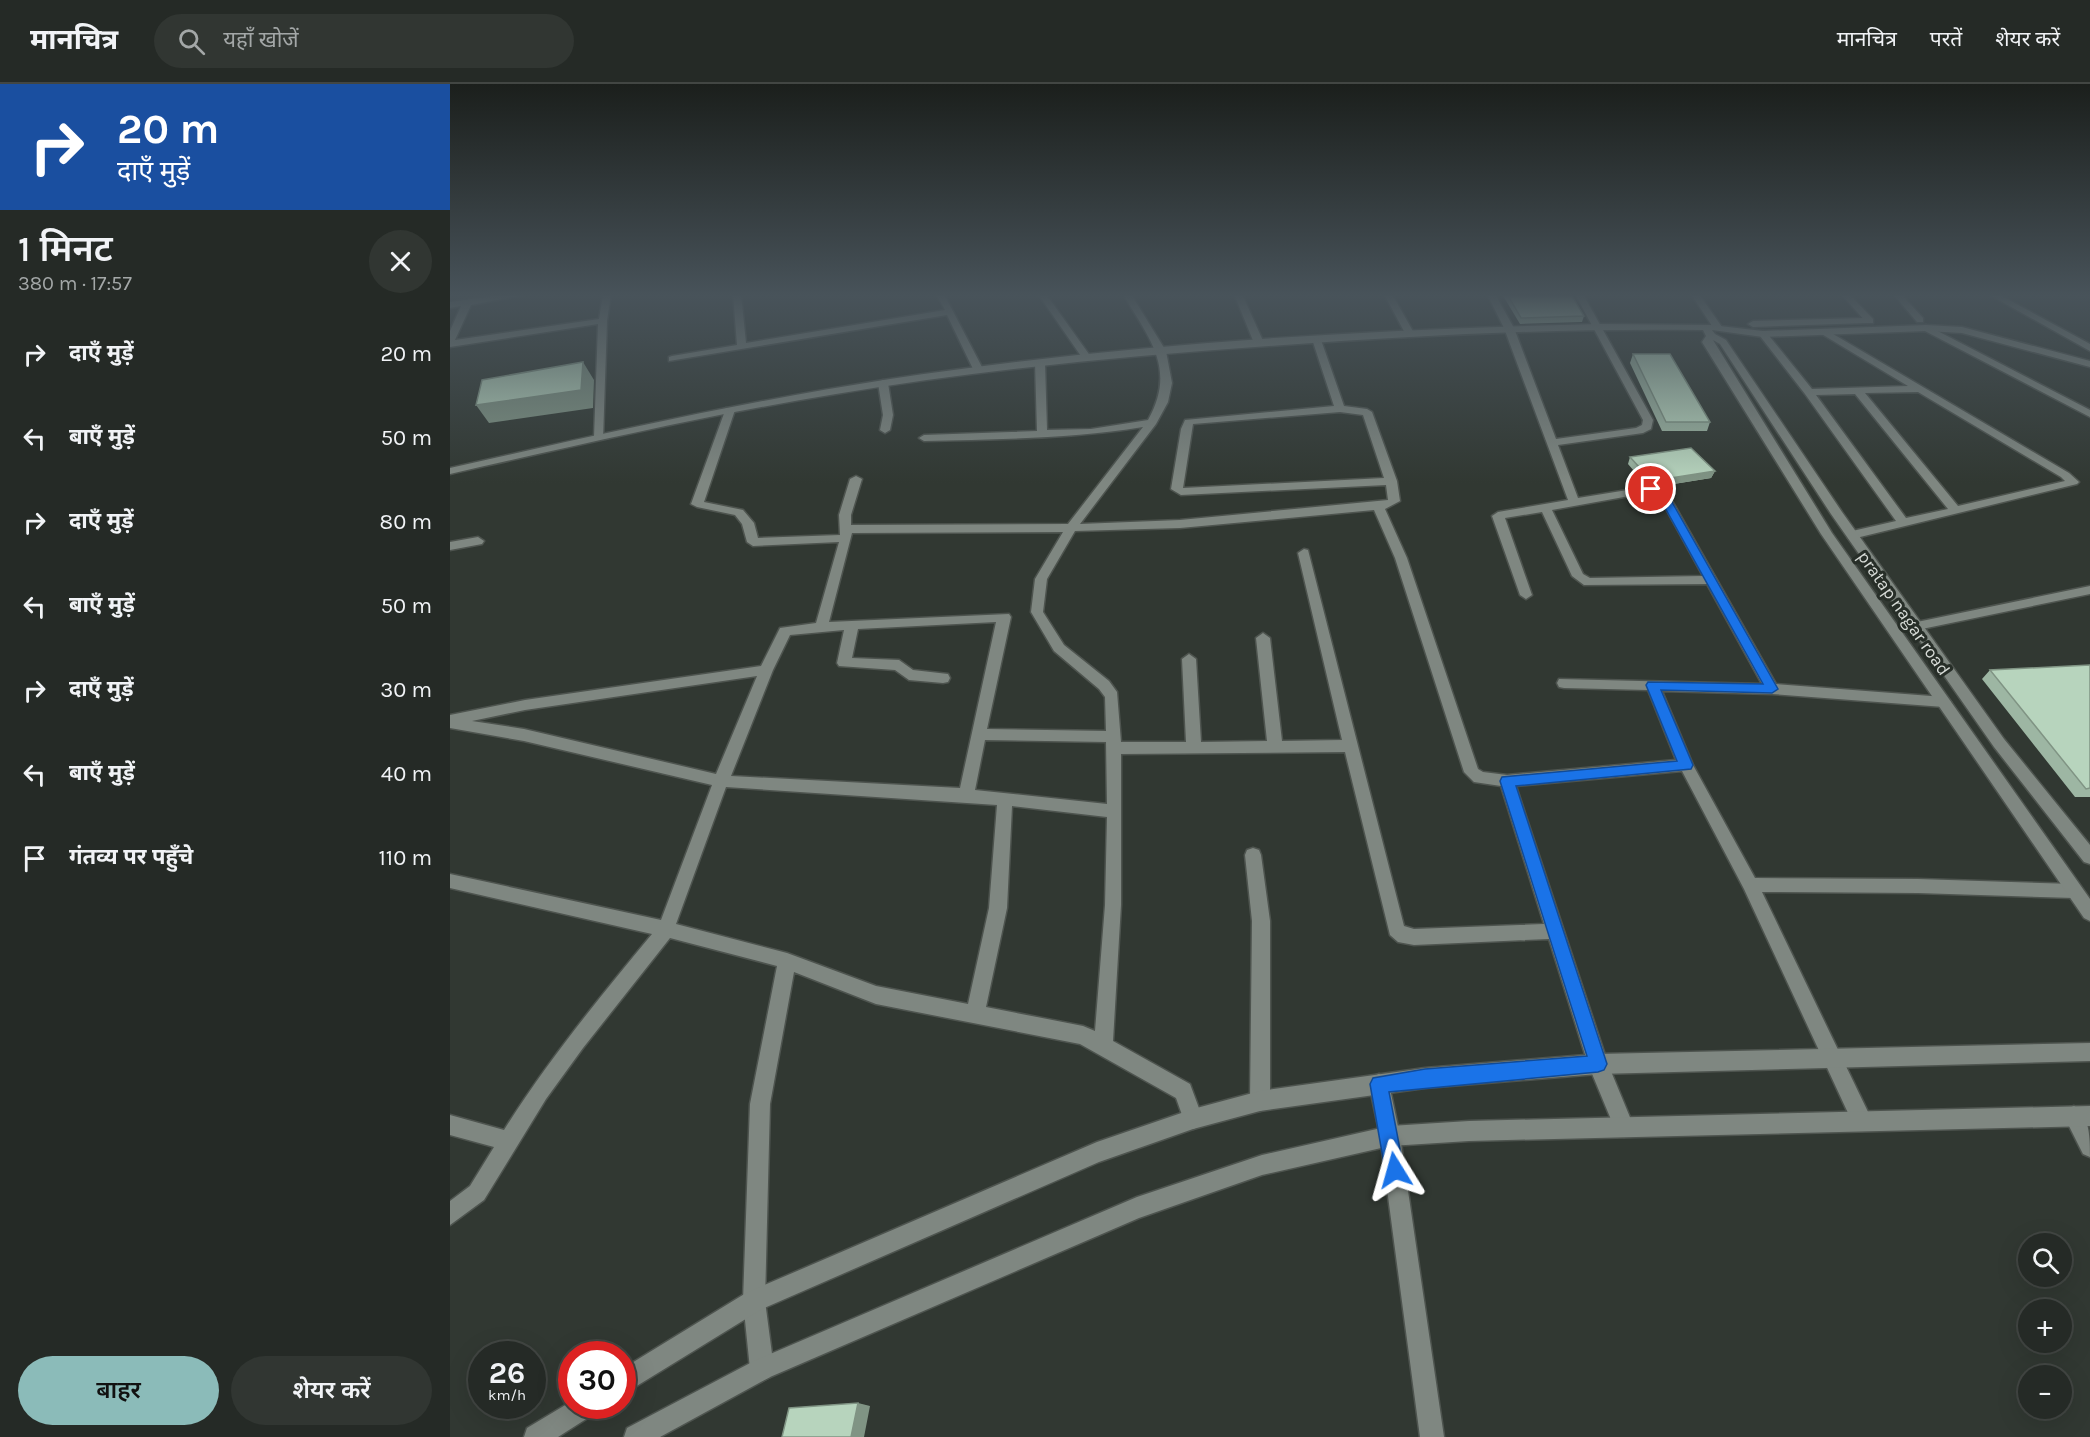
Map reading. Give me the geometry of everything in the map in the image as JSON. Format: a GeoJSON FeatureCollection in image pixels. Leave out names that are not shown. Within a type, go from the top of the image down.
{"type":"FeatureCollection","features":[{"type":"Feature","properties":{"kind":"street"},"geometry":{"type":"LineString","coordinates":[[599,437],[601,357]]}},
{"type":"Feature","properties":{"kind":"street"},"geometry":{"type":"LineString","coordinates":[[672,359],[683,357]]}},
{"type":"Feature","properties":{"kind":"street"},"geometry":{"type":"LineString","coordinates":[[972,357],[978,369]]}},
{"type":"Feature","properties":{"kind":"street"},"geometry":{"type":"LineString","coordinates":[[450,471],[729,410],[978,369],[1085,357]]}},
{"type":"Feature","properties":{"kind":"street"},"geometry":{"type":"LineString","coordinates":[[1102,1046],[1113,905],[1115,811],[1112,696],[1059,648],[1037,612],[1041,579],[1071,528],[1152,422],[1163,402],[1167,383],[1162,357]]}},
{"type":"Feature","properties":{"kind":"street"},"geometry":{"type":"LineString","coordinates":[[1323,357],[1340,409]]}},
{"type":"Feature","properties":{"kind":"street"},"geometry":{"type":"LineString","coordinates":[[1520,357],[1574,502]]}},
{"type":"Feature","properties":{"kind":"street"},"geometry":{"type":"LineString","coordinates":[[1553,443],[1639,431],[1647,427],[1648,420],[1615,357]]}},
{"type":"Feature","properties":{"kind":"street","name":"pratap nagar road"},"geometry":{"type":"LineString","coordinates":[[1716,357],[1827,534],[2090,913]]}},
{"type":"Feature","properties":{"kind":"street"},"geometry":{"type":"LineString","coordinates":[[1734,357],[1852,535],[1999,743],[2090,857]]}},
{"type":"Feature","properties":{"kind":"street"},"geometry":{"type":"LineString","coordinates":[[1781,357],[1903,522]]}},
{"type":"Feature","properties":{"kind":"street"},"geometry":{"type":"LineString","coordinates":[[1852,535],[2073,482],[2066,475],[1866,357]]}},
{"type":"Feature","properties":{"kind":"street"},"geometry":{"type":"LineString","coordinates":[[1984,357],[2090,414]]}},
{"type":"Feature","properties":{"kind":"street"},"geometry":{"type":"LineString","coordinates":[[2065,357],[2090,364]]}},
{"type":"Feature","properties":{"kind":"street"},"geometry":{"type":"LineString","coordinates":[[1040,363],[1042,435]]}},
{"type":"Feature","properties":{"kind":"street"},"geometry":{"type":"LineString","coordinates":[[589,371],[601,369]]}},
{"type":"Feature","properties":{"kind":"street"},"geometry":{"type":"LineString","coordinates":[[883,384],[888,415],[885,430]]}},
{"type":"Feature","properties":{"kind":"street"},"geometry":{"type":"LineString","coordinates":[[1809,392],[1920,389]]}},
{"type":"Feature","properties":{"kind":"street"},"geometry":{"type":"LineString","coordinates":[[1859,392],[1955,510]]}},
{"type":"Feature","properties":{"kind":"street"},"geometry":{"type":"LineString","coordinates":[[729,410],[697,504],[740,512],[748,524],[753,542],[845,533],[1192,523],[1378,506],[1394,501],[1391,481],[1368,414],[1362,410],[1340,409],[1189,422],[1177,489],[1182,492],[1391,481]]}},
{"type":"Feature","properties":{"kind":"street"},"geometry":{"type":"LineString","coordinates":[[924,438],[1042,435],[1102,430],[1152,422]]}},
{"type":"Feature","properties":{"kind":"street"},"geometry":{"type":"LineString","coordinates":[[821,627],[845,533],[844,515],[856,479]]}},
{"type":"Feature","properties":{"kind":"street"},"geometry":{"type":"LineString","coordinates":[[1526,595],[1497,518],[1501,514],[1646,490],[1659,492],[1712,580],[1772,689]]}},
{"type":"Feature","properties":{"kind":"street"},"geometry":{"type":"LineString","coordinates":[[1378,506],[1401,558],[1472,772],[1479,778],[1507,781],[1686,765]]}},
{"type":"Feature","properties":{"kind":"street"},"geometry":{"type":"LineString","coordinates":[[1545,507],[1582,580],[1588,582],[1712,580]]}},
{"type":"Feature","properties":{"kind":"street"},"geometry":{"type":"LineString","coordinates":[[450,546],[478,541]]}},
{"type":"Feature","properties":{"kind":"street"},"geometry":{"type":"LineString","coordinates":[[1304,553],[1396,930],[1404,936],[1414,937],[1556,931]]}},
{"type":"Feature","properties":{"kind":"street"},"geometry":{"type":"LineString","coordinates":[[1917,626],[2090,590]]}},
{"type":"Feature","properties":{"kind":"street"},"geometry":{"type":"LineString","coordinates":[[450,1214],[477,1193],[539,1092],[576,1041],[666,929],[722,781],[783,633],[821,627],[1004,616],[966,795]]}},
{"type":"Feature","properties":{"kind":"street"},"geometry":{"type":"LineString","coordinates":[[852,625],[844,663],[899,665],[909,675],[943,678]]}},
{"type":"Feature","properties":{"kind":"street"},"geometry":{"type":"LineString","coordinates":[[1263,638],[1275,746]]}},
{"type":"Feature","properties":{"kind":"street"},"geometry":{"type":"LineString","coordinates":[[1190,659],[1194,747]]}},
{"type":"Feature","properties":{"kind":"street"},"geometry":{"type":"LineString","coordinates":[[450,722],[525,705],[766,670]]}},
{"type":"Feature","properties":{"kind":"street"},"geometry":{"type":"LineString","coordinates":[[1564,683],[1772,689],[1944,702]]}},
{"type":"Feature","properties":{"kind":"street"},"geometry":{"type":"LineString","coordinates":[[1653,685],[1686,765],[1750,885],[1862,1121]]}},
{"type":"Feature","properties":{"kind":"street"},"geometry":{"type":"LineString","coordinates":[[450,722],[524,735],[722,781],[966,795],[1005,801],[1115,811]]}},
{"type":"Feature","properties":{"kind":"street"},"geometry":{"type":"LineString","coordinates":[[980,734],[1194,747],[1351,746]]}},
{"type":"Feature","properties":{"kind":"street"},"geometry":{"type":"LineString","coordinates":[[1507,781],[1598,1064],[1624,1127]]}},
{"type":"Feature","properties":{"kind":"street"},"geometry":{"type":"LineString","coordinates":[[975,1014],[998,908],[1005,801]]}},
{"type":"Feature","properties":{"kind":"street"},"geometry":{"type":"LineString","coordinates":[[1253,855],[1261,921],[1260,1101]]}},
{"type":"Feature","properties":{"kind":"street"},"geometry":{"type":"LineString","coordinates":[[450,881],[666,929],[787,961],[876,995],[1083,1035],[1183,1091],[1193,1119]]}},
{"type":"Feature","properties":{"kind":"street"},"geometry":{"type":"LineString","coordinates":[[1750,885],[1918,886],[2074,891]]}},
{"type":"Feature","properties":{"kind":"street"},"geometry":{"type":"LineString","coordinates":[[762,1370],[753,1301],[760,1104],[787,961]]}},
{"type":"Feature","properties":{"kind":"street"},"geometry":{"type":"LineString","coordinates":[[636,1374],[753,1301],[1097,1152],[1193,1119],[1260,1101],[1425,1078],[1598,1064],[2090,1052]]}},
{"type":"Feature","properties":{"kind":"street"},"geometry":{"type":"LineString","coordinates":[[1379,1084],[1390,1136],[1432,1437]]}},
{"type":"Feature","properties":{"kind":"street"},"geometry":{"type":"LineString","coordinates":[[636,1437],[762,1370],[1137,1208],[1262,1165],[1390,1136],[1469,1131],[2082,1116],[2090,1147]]}},
{"type":"Feature","properties":{"kind":"street"},"geometry":{"type":"LineString","coordinates":[[450,1125],[509,1141]]}},
{"type":"Feature","properties":{"kind":"street"},"geometry":{"type":"LineString","coordinates":[[537,1437],[565,1419]]}},
{"type":"Feature","properties":{"kind":"building"},"geometry":{"type":"Polygon","coordinates":[[[1635,357],[1672,357],[1710,422],[1666,422],[1635,357]]]}},
{"type":"Feature","properties":{"kind":"building"},"geometry":{"type":"Polygon","coordinates":[[[583,362],[581,390],[476,405],[482,380],[583,362]]]}},
{"type":"Feature","properties":{"kind":"building"},"geometry":{"type":"Polygon","coordinates":[[[1691,448],[1715,471],[1658,480],[1649,478],[1630,457],[1691,448]]]}},
{"type":"Feature","properties":{"kind":"building"},"geometry":{"type":"Polygon","coordinates":[[[2090,665],[2090,788],[2086,789],[1990,670],[2090,665]]]}},
{"type":"Feature","properties":{"kind":"building"},"geometry":{"type":"Polygon","coordinates":[[[858,1403],[851,1437],[782,1437],[789,1408],[858,1403]]]}},
{"type":"Feature","properties":{"kind":"route"},"geometry":{"type":"LineString","coordinates":[[1395,1170],[1379,1084],[1598,1064],[1507,781],[1686,765],[1653,685],[1772,689],[1663,495],[1651,489]]}}]}
